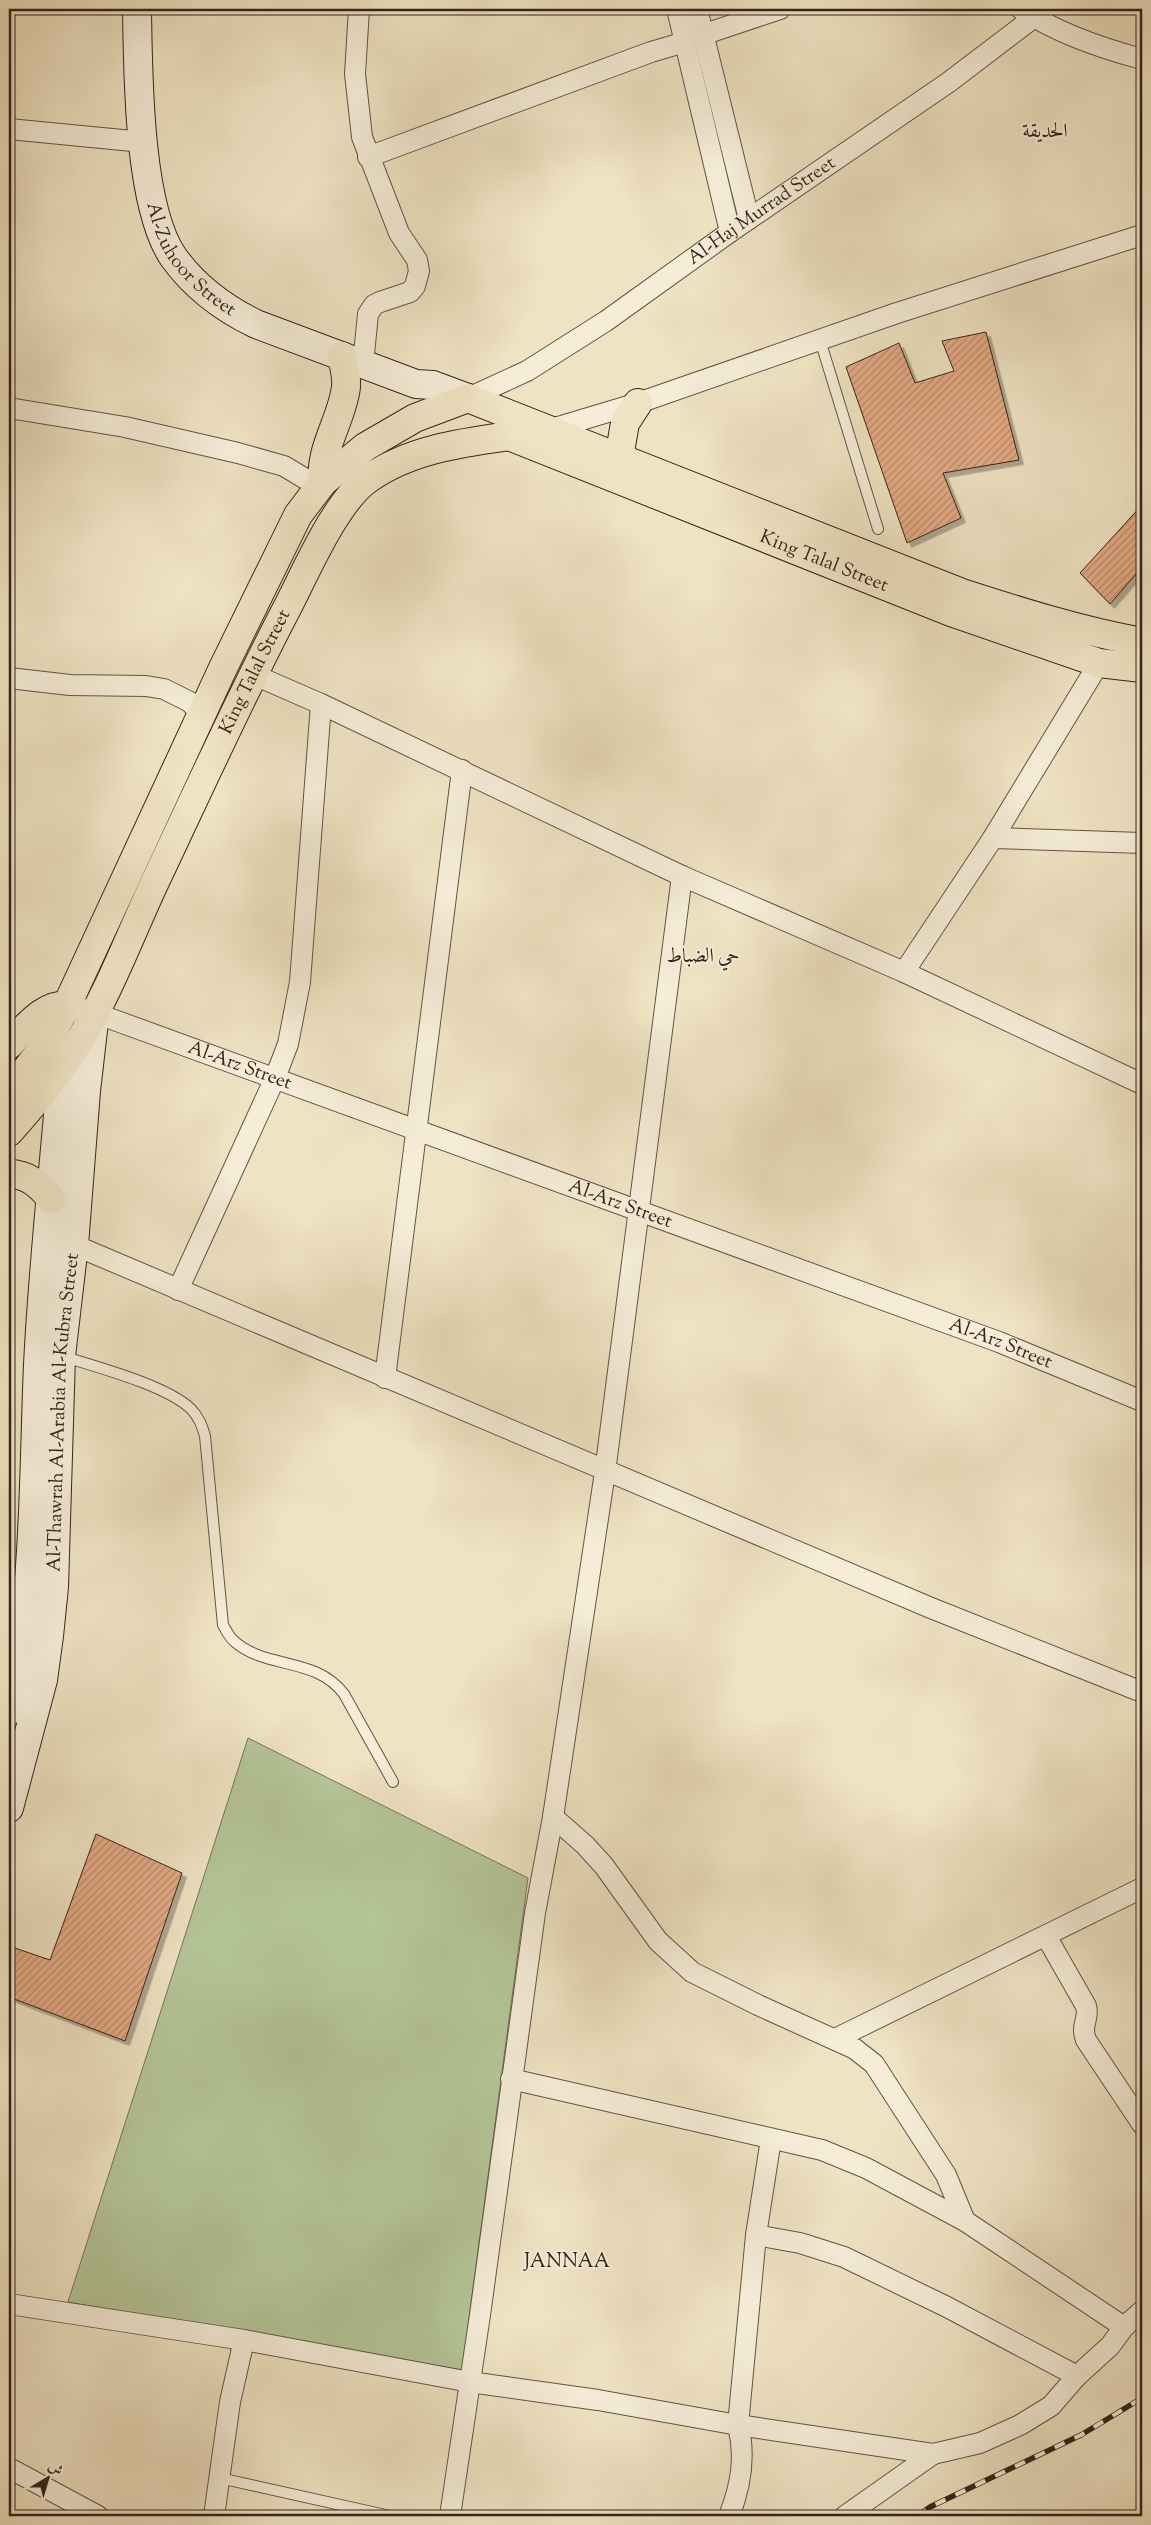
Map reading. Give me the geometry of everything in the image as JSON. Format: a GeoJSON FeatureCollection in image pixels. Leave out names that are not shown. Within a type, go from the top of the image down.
{"type":"FeatureCollection","features":[{"type":"Feature","properties":{"kind":"main road","name":"Al-Zuhoor Street"},"geometry":{"type":"LineString","coordinates":[[137,9],[143,142],[153,207],[160,231],[174,258],[192,278],[233,313],[290,338],[416,384],[433,384],[458,403]]}},
{"type":"Feature","properties":{"kind":"main road"},"geometry":{"type":"LineString","coordinates":[[321,484],[324,457],[336,424],[353,360]]}},
{"type":"Feature","properties":{"kind":"main road","name":"King Talal Street"},"geometry":{"type":"LineString","coordinates":[[458,403],[510,436],[952,612],[1099,663],[1142,668]]}},
{"type":"Feature","properties":{"kind":"main road","name":"King Talal Street"},"geometry":{"type":"LineString","coordinates":[[9,1092],[46,1044],[67,1005],[201,714],[298,515],[321,484],[365,447],[415,418],[458,403],[548,430],[962,593],[1033,616],[1110,636],[1142,642]]}},
{"type":"Feature","properties":{"kind":"main road"},"geometry":{"type":"LineString","coordinates":[[619,458],[625,423],[638,404]]}},
{"type":"Feature","properties":{"kind":"main road","name":"King Talal Street"},"geometry":{"type":"LineString","coordinates":[[9,1132],[33,1106],[62,1068],[95,1013],[252,674],[322,541],[344,506],[365,480],[397,460],[418,453],[548,430]]}},
{"type":"Feature","properties":{"kind":"main road"},"geometry":{"type":"LineString","coordinates":[[9,1045],[41,1014],[54,1007],[67,1005],[95,1013]]}},
{"type":"Feature","properties":{"kind":"main road","name":"Al-Thawrah Al-Arabia Al-Kubra Street"},"geometry":{"type":"LineString","coordinates":[[9,1711],[17,1677],[29,1595],[39,1353],[67,1005]]}},
{"type":"Feature","properties":{"kind":"main road","name":"Al-Thawrah Al-Arabia Al-Kubra Street"},"geometry":{"type":"LineString","coordinates":[[9,1808],[43,1680],[49,1636],[54,1587],[61,1356],[74,1245],[86,1091],[95,1013]]}},
{"type":"Feature","properties":{"kind":"main road"},"geometry":{"type":"LineString","coordinates":[[9,1174],[27,1178],[39,1185],[51,1199]]}},
{"type":"Feature","properties":{"kind":"street"},"geometry":{"type":"LineString","coordinates":[[353,360],[368,314],[374,305],[410,292],[415,286],[419,271],[417,260],[399,234],[368,157],[362,136],[357,107],[355,74],[359,9]]}},
{"type":"Feature","properties":{"kind":"street"},"geometry":{"type":"LineString","coordinates":[[677,9],[693,39],[750,219]]}},
{"type":"Feature","properties":{"kind":"street"},"geometry":{"type":"LineString","coordinates":[[697,9],[693,39],[730,232]]}},
{"type":"Feature","properties":{"kind":"street"},"geometry":{"type":"LineString","coordinates":[[368,157],[651,52],[780,9]]}},
{"type":"Feature","properties":{"kind":"street"},"geometry":{"type":"LineString","coordinates":[[1033,12],[1080,39],[1142,59]]}},
{"type":"Feature","properties":{"kind":"street","name":"Al-Haj Murrad Street"},"geometry":{"type":"LineString","coordinates":[[458,403],[527,371],[606,321],[730,232],[949,82],[1033,12]]}},
{"type":"Feature","properties":{"kind":"street"},"geometry":{"type":"LineString","coordinates":[[9,129],[143,142]]}},
{"type":"Feature","properties":{"kind":"street"},"geometry":{"type":"LineString","coordinates":[[548,430],[638,404],[897,313],[1142,235]]}},
{"type":"Feature","properties":{"kind":"street"},"geometry":{"type":"LineString","coordinates":[[9,408],[124,427],[238,453],[284,466],[321,484]]}},
{"type":"Feature","properties":{"kind":"street"},"geometry":{"type":"LineString","coordinates":[[904,972],[993,838],[1099,663]]}},
{"type":"Feature","properties":{"kind":"street"},"geometry":{"type":"LineString","coordinates":[[252,674],[462,770],[682,876],[904,972],[1142,1084]]}},
{"type":"Feature","properties":{"kind":"street"},"geometry":{"type":"LineString","coordinates":[[9,678],[70,685],[146,686],[173,694],[190,702],[201,714]]}},
{"type":"Feature","properties":{"kind":"street"},"geometry":{"type":"LineString","coordinates":[[178,1290],[275,1078],[288,1044],[300,982],[321,704]]}},
{"type":"Feature","properties":{"kind":"street"},"geometry":{"type":"LineString","coordinates":[[385,1378],[462,770]]}},
{"type":"Feature","properties":{"kind":"street"},"geometry":{"type":"LineString","coordinates":[[993,838],[1142,843]]}},
{"type":"Feature","properties":{"kind":"street"},"geometry":{"type":"LineString","coordinates":[[450,2516],[535,1913],[552,1817],[606,1472],[682,876]]}},
{"type":"Feature","properties":{"kind":"street","name":"Al-Arz Street"},"geometry":{"type":"LineString","coordinates":[[95,1013],[998,1342],[1142,1401]]}},
{"type":"Feature","properties":{"kind":"street"},"geometry":{"type":"LineString","coordinates":[[74,1245],[930,1608],[1142,1692]]}},
{"type":"Feature","properties":{"kind":"street"},"geometry":{"type":"LineString","coordinates":[[552,1817],[585,1845],[604,1866],[658,1941],[692,1972],[863,2054],[884,2076],[946,2175],[965,2221]]}},
{"type":"Feature","properties":{"kind":"street"},"geometry":{"type":"LineString","coordinates":[[835,2040],[1142,1888]]}},
{"type":"Feature","properties":{"kind":"street"},"geometry":{"type":"LineString","coordinates":[[1046,1936],[1086,2006],[1088,2012],[1082,2032],[1086,2040],[1142,2124]]}},
{"type":"Feature","properties":{"kind":"street"},"geometry":{"type":"LineString","coordinates":[[512,2079],[822,2150],[866,2168],[965,2221],[1124,2327]]}},
{"type":"Feature","properties":{"kind":"street"},"geometry":{"type":"LineString","coordinates":[[729,2516],[739,2488],[742,2466],[742,2444],[738,2425],[756,2235],[771,2139]]}},
{"type":"Feature","properties":{"kind":"street"},"geometry":{"type":"LineString","coordinates":[[756,2235],[800,2243],[844,2257],[947,2307],[1078,2376]]}},
{"type":"Feature","properties":{"kind":"street"},"geometry":{"type":"LineString","coordinates":[[9,2304],[244,2340],[470,2382],[598,2400],[738,2425],[933,2454],[980,2443],[1020,2425],[1050,2406],[1110,2346],[1124,2327],[1142,2311]]}},
{"type":"Feature","properties":{"kind":"street"},"geometry":{"type":"LineString","coordinates":[[214,2516],[230,2402],[244,2340]]}},
{"type":"Feature","properties":{"kind":"street"},"geometry":{"type":"LineString","coordinates":[[845,2516],[933,2454]]}},
{"type":"Feature","properties":{"kind":"street"},"geometry":{"type":"LineString","coordinates":[[9,2468],[98,2516]]}},
{"type":"Feature","properties":{"kind":"lane"},"geometry":{"type":"LineString","coordinates":[[820,340],[878,529]]}},
{"type":"Feature","properties":{"kind":"lane"},"geometry":{"type":"LineString","coordinates":[[61,1356],[122,1375],[179,1400],[200,1420],[205,1436],[223,1625],[233,1640],[249,1652],[318,1672],[334,1681],[344,1694],[393,1782]]}},
{"type":"Feature","properties":{"kind":"lane"},"geometry":{"type":"LineString","coordinates":[[220,2478],[390,2516]]}},
{"type":"Feature","properties":{"kind":"green space"},"geometry":{"type":"Polygon","coordinates":[[[248,1738],[528,1878],[462,2370],[68,2302],[248,1738]]]}},
{"type":"Feature","properties":{"kind":"building"},"geometry":{"type":"Polygon","coordinates":[[[986,332],[1019,460],[943,473],[961,518],[907,543],[846,367],[899,343],[915,383],[954,371],[942,341],[986,332]]]}},
{"type":"Feature","properties":{"kind":"building"},"geometry":{"type":"Polygon","coordinates":[[[1142,505],[1142,567],[1110,604],[1080,573],[1142,505]]]}},
{"type":"Feature","properties":{"kind":"building"},"geometry":{"type":"Polygon","coordinates":[[[96,1834],[182,1873],[125,2041],[9,1997],[9,1946],[50,1960],[96,1834]]]}},
{"type":"Feature","properties":{"kind":"railway"},"geometry":{"type":"LineString","coordinates":[[917,2516],[930,2507],[1081,2435],[1142,2398]]}},
{"type":"Feature","properties":{"kind":"district","name":"الحديقة"},"geometry":{"type":"Point","coordinates":[1045,132]}},
{"type":"Feature","properties":{"kind":"district","name":"حي الضباط"},"geometry":{"type":"Point","coordinates":[703,957]}},
{"type":"Feature","properties":{"kind":"district","name":"JANNAA"},"geometry":{"type":"Point","coordinates":[567,2262]}}]}
